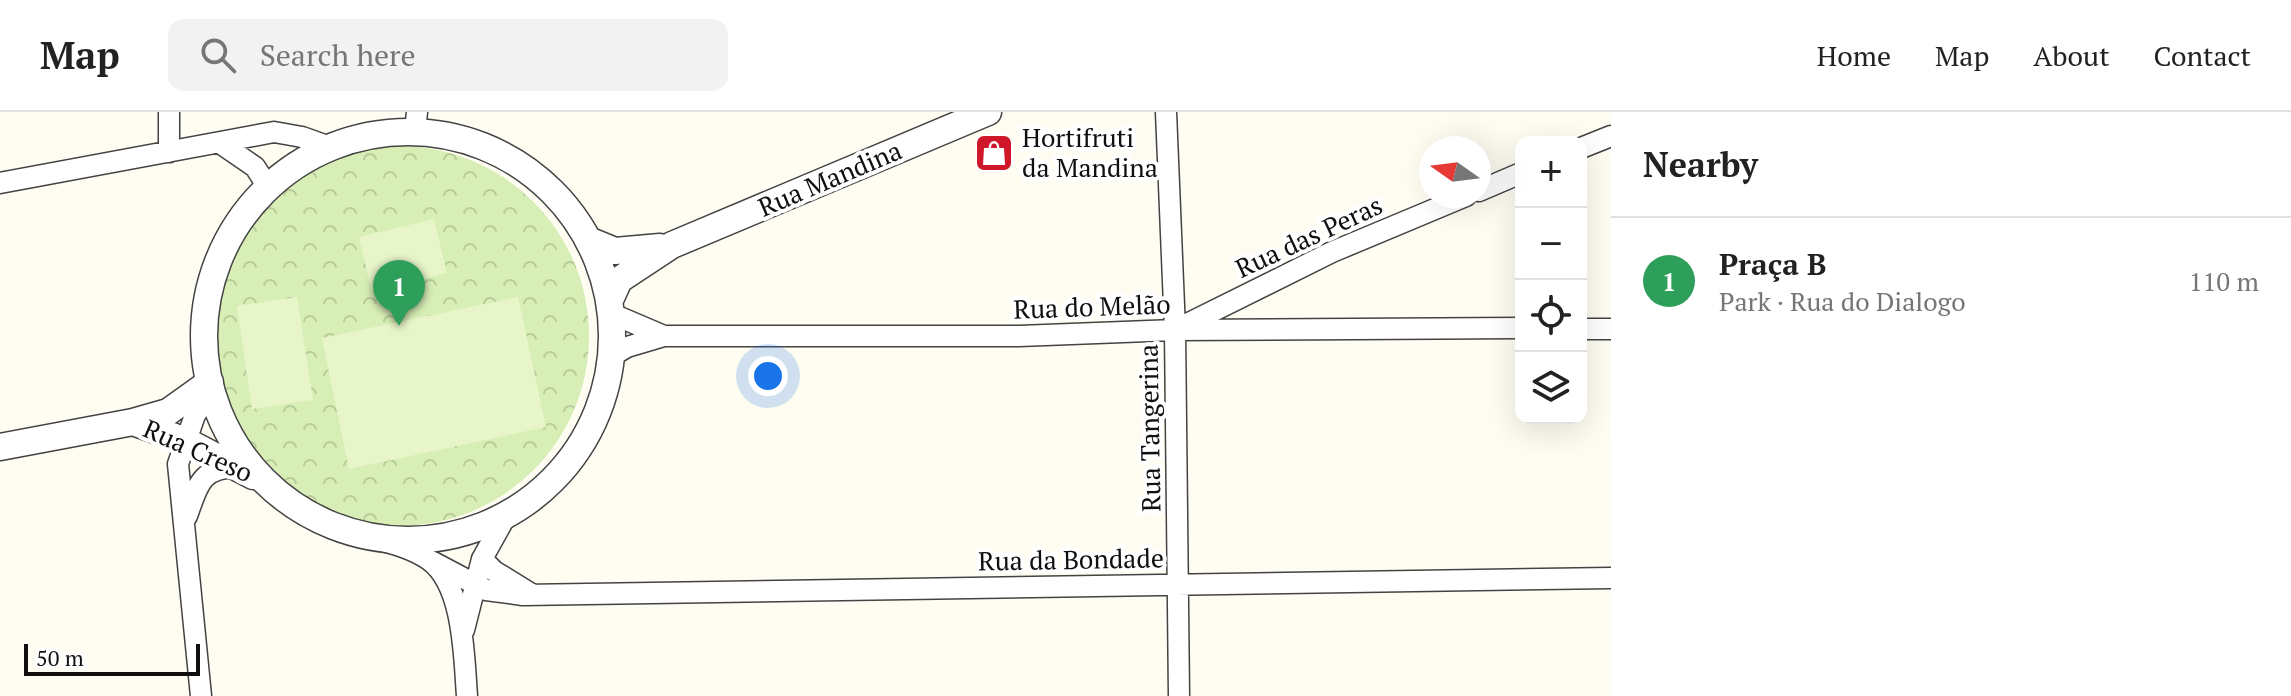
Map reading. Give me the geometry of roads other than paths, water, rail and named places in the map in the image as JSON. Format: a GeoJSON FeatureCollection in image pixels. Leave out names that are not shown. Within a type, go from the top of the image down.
{"type":"FeatureCollection","features":[{"type":"Feature","properties":{"kind":"street"},"geometry":{"type":"LineString","coordinates":[[169,112],[169,152]]}},
{"type":"Feature","properties":{"kind":"street","name":"Rua Mandina"},"geometry":{"type":"LineString","coordinates":[[610,308],[619,280],[672,245],[988,112]]}},
{"type":"Feature","properties":{"kind":"street","name":"Rua Tangerina"},"geometry":{"type":"LineString","coordinates":[[1166,112],[1175,330],[1179,696]]}},
{"type":"Feature","properties":{"kind":"street"},"geometry":{"type":"LineString","coordinates":[[416,122],[499,152],[526,169],[561,201],[588,240],[610,308],[610,357],[604,389],[593,420],[558,474],[534,496],[480,527],[452,535],[394,540],[365,536],[328,524],[294,505],[264,481],[241,454],[224,423],[210,386],[204,347],[206,311],[213,277],[226,244],[268,187],[297,164],[330,147],[416,122]]}},
{"type":"Feature","properties":{"kind":"street"},"geometry":{"type":"LineString","coordinates":[[0,183],[274,132],[302,137],[330,147]]}},
{"type":"Feature","properties":{"kind":"street"},"geometry":{"type":"LineString","coordinates":[[1587,146],[1611,136]]}},
{"type":"Feature","properties":{"kind":"street"},"geometry":{"type":"LineString","coordinates":[[220,143],[255,167],[268,187]]}},
{"type":"Feature","properties":{"kind":"street"},"geometry":{"type":"LineString","coordinates":[[1491,186],[1515,176]]}},
{"type":"Feature","properties":{"kind":"street","name":"Rua das Peras"},"geometry":{"type":"LineString","coordinates":[[1175,330],[1332,252],[1437,208]]}},
{"type":"Feature","properties":{"kind":"street","name":"Rua Mandina"},"geometry":{"type":"LineString","coordinates":[[588,240],[615,251],[672,245]]}},
{"type":"Feature","properties":{"kind":"street","name":"Rua do Melão"},"geometry":{"type":"LineString","coordinates":[[610,308],[664,336]]}},
{"type":"Feature","properties":{"kind":"street","name":"Rua do Melão"},"geometry":{"type":"LineString","coordinates":[[610,357],[627,347],[664,336],[1019,336],[1175,330],[1515,328]]}},
{"type":"Feature","properties":{"kind":"street"},"geometry":{"type":"LineString","coordinates":[[1587,329],[1611,329]]}},
{"type":"Feature","properties":{"kind":"street"},"geometry":{"type":"LineString","coordinates":[[201,696],[186,520],[178,464],[195,415],[210,386]]}},
{"type":"Feature","properties":{"kind":"street","name":"Rua Creso"},"geometry":{"type":"LineString","coordinates":[[0,447],[133,422],[168,412],[210,386]]}},
{"type":"Feature","properties":{"kind":"street","name":"Rua Creso"},"geometry":{"type":"LineString","coordinates":[[133,422],[186,441],[264,481]]}},
{"type":"Feature","properties":{"kind":"street"},"geometry":{"type":"LineString","coordinates":[[186,520],[199,482],[209,472],[237,467]]}},
{"type":"Feature","properties":{"kind":"street"},"geometry":{"type":"LineString","coordinates":[[462,637],[482,559],[507,514]]}},
{"type":"Feature","properties":{"kind":"street","name":"Rua da Bondade"},"geometry":{"type":"LineString","coordinates":[[365,536],[408,549],[474,584],[501,594],[1611,578]]}},
{"type":"Feature","properties":{"kind":"street"},"geometry":{"type":"LineString","coordinates":[[482,559],[494,571],[533,595]]}},
{"type":"Feature","properties":{"kind":"street"},"geometry":{"type":"LineString","coordinates":[[433,562],[451,593],[462,637],[467,696]]}},
{"type":"Feature","properties":{"kind":"place","name":"Hortifruti da Mandina"},"geometry":{"type":"Point","coordinates":[994,153]}},
{"type":"Feature","properties":{"kind":"place","name":"Praça B"},"geometry":{"type":"Point","coordinates":[399,326]}}]}
